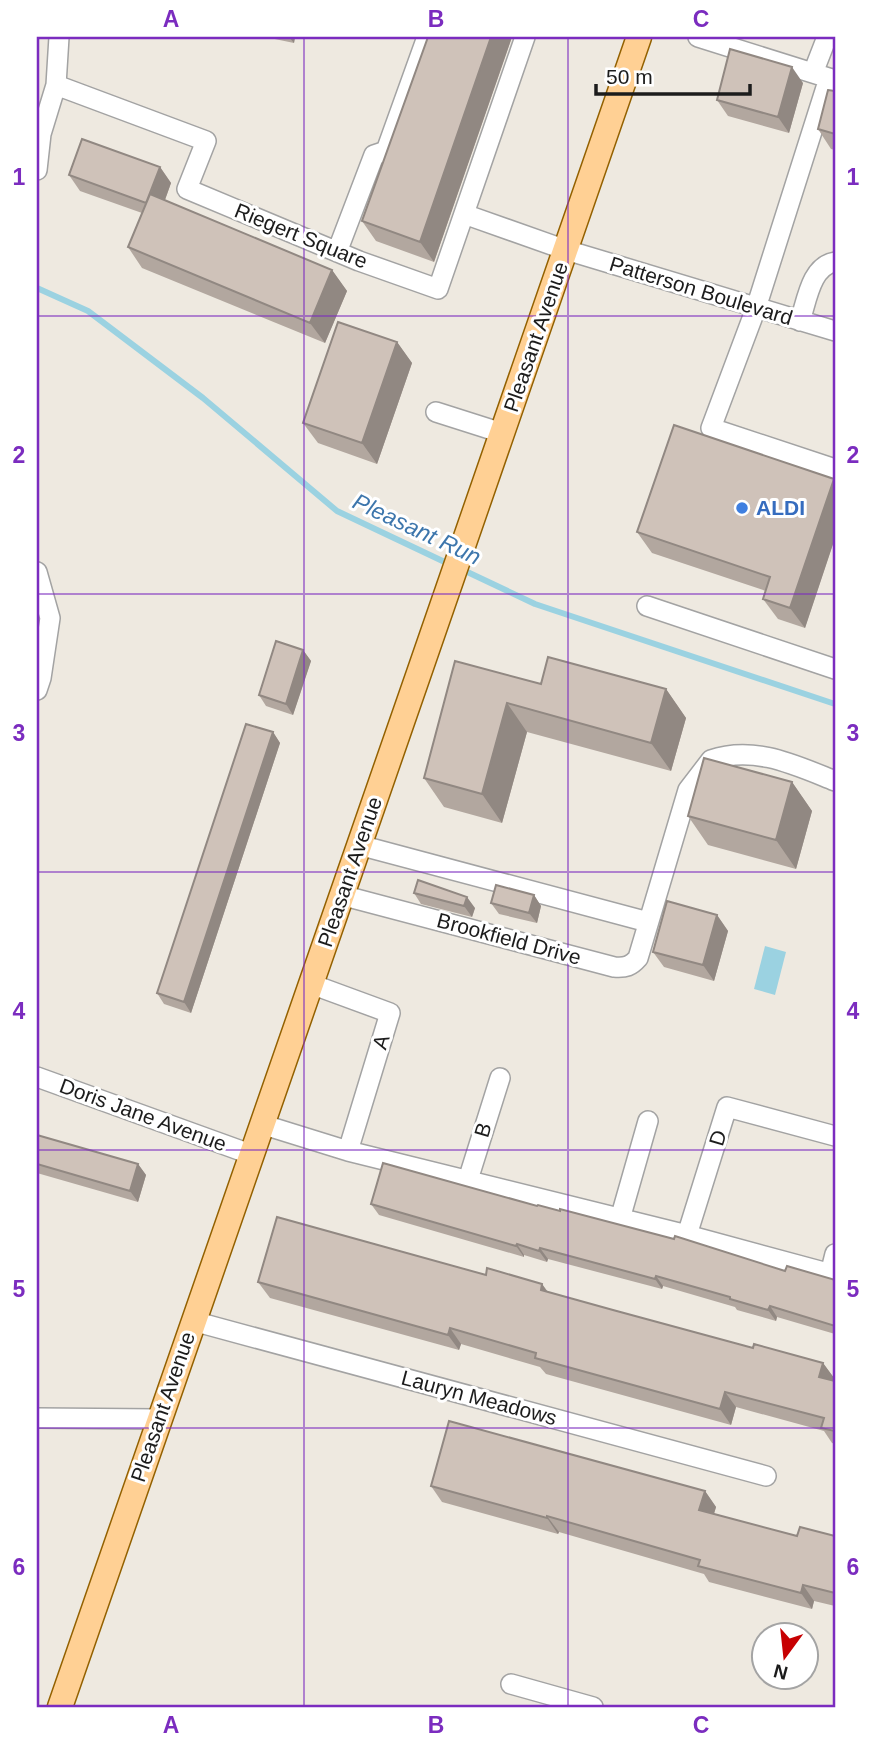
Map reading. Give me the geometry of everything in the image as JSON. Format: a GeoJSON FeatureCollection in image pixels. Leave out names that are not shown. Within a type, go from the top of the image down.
{"type":"FeatureCollection","features":[{"type":"Feature","properties":{"kind":"main road","name":"Pleasant Avenue"},"geometry":{"type":"LineString","coordinates":[[60,1707],[157,1419],[311,984],[639,37]]}},
{"type":"Feature","properties":{"kind":"street"},"geometry":{"type":"LineString","coordinates":[[37,170],[41,134],[56,85],[59,37]]}},
{"type":"Feature","properties":{"kind":"street"},"geometry":{"type":"LineString","coordinates":[[337,252],[374,155],[386,151],[427,37]]}},
{"type":"Feature","properties":{"kind":"street"},"geometry":{"type":"LineString","coordinates":[[525,37],[464,215],[566,250]]}},
{"type":"Feature","properties":{"kind":"street"},"geometry":{"type":"LineString","coordinates":[[698,37],[826,77]]}},
{"type":"Feature","properties":{"kind":"street"},"geometry":{"type":"LineString","coordinates":[[827,37],[826,77],[756,308],[711,428],[835,469]]}},
{"type":"Feature","properties":{"kind":"street","name":"Riegert Square"},"geometry":{"type":"LineString","coordinates":[[56,85],[206,141],[187,189],[337,252],[438,289],[464,215]]}},
{"type":"Feature","properties":{"kind":"street","name":"Patterson Boulevard"},"geometry":{"type":"LineString","coordinates":[[566,250],[835,331]]}},
{"type":"Feature","properties":{"kind":"street"},"geometry":{"type":"LineString","coordinates":[[800,321],[816,274],[827,264],[835,262]]}},
{"type":"Feature","properties":{"kind":"street"},"geometry":{"type":"LineString","coordinates":[[436,412],[502,433]]}},
{"type":"Feature","properties":{"kind":"street"},"geometry":{"type":"LineString","coordinates":[[37,572],[50,618],[37,690]]}},
{"type":"Feature","properties":{"kind":"street"},"geometry":{"type":"LineString","coordinates":[[647,606],[835,669]]}},
{"type":"Feature","properties":{"kind":"street","name":"Brookfield Drive"},"geometry":{"type":"LineString","coordinates":[[341,895],[614,967],[632,965],[639,958],[688,790],[711,760],[738,753],[759,754],[835,781]]}},
{"type":"Feature","properties":{"kind":"street"},"geometry":{"type":"LineString","coordinates":[[359,845],[648,922]]}},
{"type":"Feature","properties":{"kind":"street","name":"A"},"geometry":{"type":"LineString","coordinates":[[311,984],[390,1013],[348,1151]]}},
{"type":"Feature","properties":{"kind":"street","name":"Doris Jane Avenue"},"geometry":{"type":"LineString","coordinates":[[37,1077],[250,1154]]}},
{"type":"Feature","properties":{"kind":"street","name":"B"},"geometry":{"type":"LineString","coordinates":[[467,1183],[500,1078]]}},
{"type":"Feature","properties":{"kind":"street","name":"D"},"geometry":{"type":"LineString","coordinates":[[687,1235],[727,1107],[835,1136]]}},
{"type":"Feature","properties":{"kind":"street"},"geometry":{"type":"LineString","coordinates":[[620,1219],[648,1121]]}},
{"type":"Feature","properties":{"kind":"street"},"geometry":{"type":"LineString","coordinates":[[261,1124],[467,1183],[687,1235],[833,1274],[835,1254]]}},
{"type":"Feature","properties":{"kind":"street","name":"Lauryn Meadows"},"geometry":{"type":"LineString","coordinates":[[193,1321],[766,1476]]}},
{"type":"Feature","properties":{"kind":"street"},"geometry":{"type":"LineString","coordinates":[[37,1418],[157,1419]]}},
{"type":"Feature","properties":{"kind":"street"},"geometry":{"type":"LineString","coordinates":[[511,1684],[593,1707]]}},
{"type":"Feature","properties":{"kind":"water"},"geometry":{"type":"Polygon","coordinates":[[[765,946],[786,952],[775,995],[754,989],[765,946]]]}},
{"type":"Feature","properties":{"kind":"building"},"geometry":{"type":"Polygon","coordinates":[[[428,37],[491,37],[420,242],[362,221],[428,37]]]}},
{"type":"Feature","properties":{"kind":"building"},"geometry":{"type":"Polygon","coordinates":[[[730,49],[792,67],[778,117],[717,100],[730,49]]]}},
{"type":"Feature","properties":{"kind":"building"},"geometry":{"type":"Polygon","coordinates":[[[828,90],[835,91],[835,134],[818,129],[828,90]]]}},
{"type":"Feature","properties":{"kind":"building"},"geometry":{"type":"Polygon","coordinates":[[[82,139],[160,167],[146,203],[69,175],[82,139]]]}},
{"type":"Feature","properties":{"kind":"building"},"geometry":{"type":"Polygon","coordinates":[[[150,194],[332,270],[310,323],[128,247],[150,194]]]}},
{"type":"Feature","properties":{"kind":"building"},"geometry":{"type":"Polygon","coordinates":[[[338,322],[397,342],[362,443],[303,423],[338,322]]]}},
{"type":"Feature","properties":{"kind":"building"},"geometry":{"type":"Polygon","coordinates":[[[674,425],[834,479],[790,608],[763,599],[770,577],[637,532],[674,425]]]}},
{"type":"Feature","properties":{"kind":"building"},"geometry":{"type":"Polygon","coordinates":[[[276,641],[303,650],[286,704],[259,695],[276,641]]]}},
{"type":"Feature","properties":{"kind":"building"},"geometry":{"type":"Polygon","coordinates":[[[548,657],[666,689],[651,743],[507,703],[482,794],[424,778],[455,661],[541,684],[548,657]]]}},
{"type":"Feature","properties":{"kind":"building"},"geometry":{"type":"Polygon","coordinates":[[[246,724],[273,732],[184,1002],[157,993],[246,724]]]}},
{"type":"Feature","properties":{"kind":"building"},"geometry":{"type":"Polygon","coordinates":[[[704,758],[792,782],[776,840],[688,816],[704,758]]]}},
{"type":"Feature","properties":{"kind":"building"},"geometry":{"type":"Polygon","coordinates":[[[418,880],[467,897],[464,906],[414,893],[418,880]]]}},
{"type":"Feature","properties":{"kind":"building"},"geometry":{"type":"Polygon","coordinates":[[[496,885],[534,895],[529,913],[491,903],[496,885]]]}},
{"type":"Feature","properties":{"kind":"building"},"geometry":{"type":"Polygon","coordinates":[[[667,901],[717,915],[703,965],[653,952],[667,901]]]}},
{"type":"Feature","properties":{"kind":"building"},"geometry":{"type":"Polygon","coordinates":[[[37,1135],[138,1164],[130,1191],[37,1164],[37,1135]]]}},
{"type":"Feature","properties":{"kind":"building"},"geometry":{"type":"Polygon","coordinates":[[[383,1163],[537,1206],[560,1209],[674,1239],[675,1236],[785,1271],[787,1266],[835,1280],[835,1326],[770,1306],[768,1310],[656,1276],[655,1279],[540,1248],[539,1251],[517,1244],[516,1246],[371,1204],[383,1163]]]}},
{"type":"Feature","properties":{"kind":"building"},"geometry":{"type":"Polygon","coordinates":[[[277,1217],[486,1275],[487,1268],[542,1284],[541,1290],[753,1348],[754,1344],[823,1363],[819,1377],[835,1381],[835,1431],[821,1428],[824,1418],[725,1392],[720,1409],[535,1358],[536,1353],[450,1328],[448,1335],[258,1282],[277,1217]]]}},
{"type":"Feature","properties":{"kind":"building"},"geometry":{"type":"Polygon","coordinates":[[[449,1421],[705,1491],[699,1510],[797,1536],[800,1527],[835,1536],[835,1593],[803,1585],[801,1593],[698,1566],[700,1560],[431,1486],[449,1421]]]}},
{"type":"Feature","properties":{"kind":"waterway","name":"Pleasant Run"},"geometry":{"type":"LineString","coordinates":[[37,288],[88,311],[203,398],[337,511],[451,565]]}},
{"type":"Feature","properties":{"kind":"waterway","name":"Pleasant Run"},"geometry":{"type":"LineString","coordinates":[[461,569],[535,604],[835,704]]}},
{"type":"Feature","properties":{"kind":"place","name":"ALDI"},"geometry":{"type":"Point","coordinates":[742,508]}}]}
